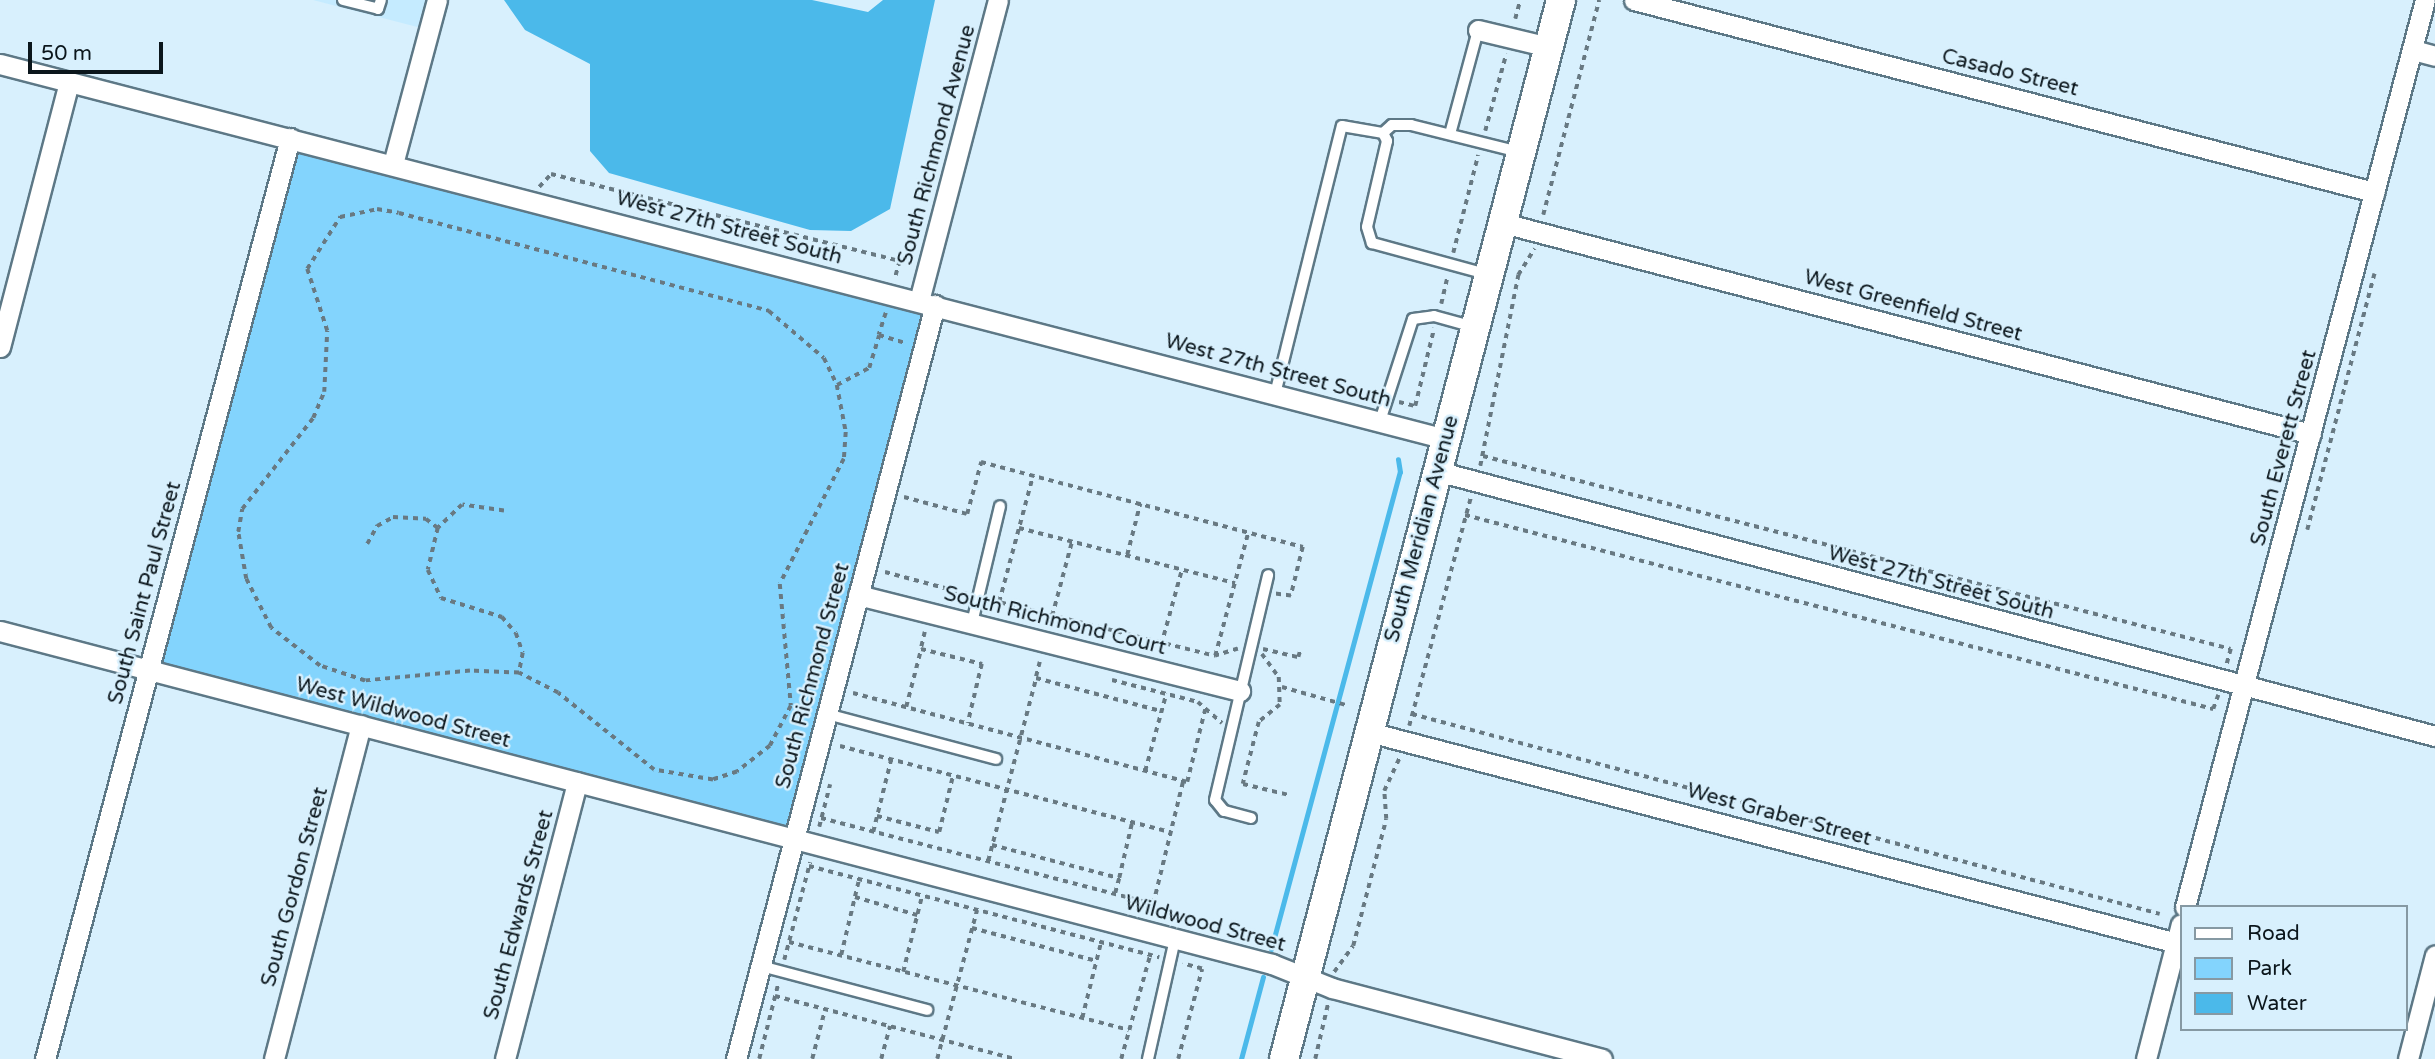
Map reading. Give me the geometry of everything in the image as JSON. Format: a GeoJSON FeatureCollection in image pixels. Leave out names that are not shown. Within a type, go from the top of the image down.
{"type":"FeatureCollection","features":[{"type":"Feature","properties":{"kind":"main road","name":"South Meridian Avenue"},"geometry":{"type":"LineString","coordinates":[[1284,1059],[1561,0]]}},
{"type":"Feature","properties":{"kind":"street"},"geometry":{"type":"LineString","coordinates":[[393,164],[437,0]]}},
{"type":"Feature","properties":{"kind":"street","name":"South Richmond Avenue"},"geometry":{"type":"LineString","coordinates":[[927,303],[998,0]]}},
{"type":"Feature","properties":{"kind":"street","name":"Casado Street"},"geometry":{"type":"LineString","coordinates":[[1634,0],[2374,192]]}},
{"type":"Feature","properties":{"kind":"street","name":"South Everett Street"},"geometry":{"type":"LineString","coordinates":[[2186,905],[2425,0]]}},
{"type":"Feature","properties":{"kind":"street"},"geometry":{"type":"LineString","coordinates":[[1478,30],[1549,47]]}},
{"type":"Feature","properties":{"kind":"street"},"geometry":{"type":"LineString","coordinates":[[2413,50],[2435,56]]}},
{"type":"Feature","properties":{"kind":"street","name":"West 27th Street South"},"geometry":{"type":"LineString","coordinates":[[0,64],[1446,439]]}},
{"type":"Feature","properties":{"kind":"street"},"geometry":{"type":"LineString","coordinates":[[0,347],[69,82]]}},
{"type":"Feature","properties":{"kind":"street","name":"South Saint Paul Street"},"geometry":{"type":"LineString","coordinates":[[45,1059],[290,138]]}},
{"type":"Feature","properties":{"kind":"street","name":"West Greenfield Street"},"geometry":{"type":"LineString","coordinates":[[1503,223],[2311,434]]}},
{"type":"Feature","properties":{"kind":"street","name":"South Richmond Street"},"geometry":{"type":"LineString","coordinates":[[736,1059],[859,595],[927,303]]}},
{"type":"Feature","properties":{"kind":"street","name":"West 27th Street South"},"geometry":{"type":"LineString","coordinates":[[1437,471],[2435,736]]}},
{"type":"Feature","properties":{"kind":"street","name":"South Richmond Court"},"geometry":{"type":"LineString","coordinates":[[859,595],[1240,691]]}},
{"type":"Feature","properties":{"kind":"street","name":"West Wildwood Street"},"geometry":{"type":"LineString","coordinates":[[0,631],[794,839]]}},
{"type":"Feature","properties":{"kind":"street","name":"South Gordon Street"},"geometry":{"type":"LineString","coordinates":[[274,1059],[361,726]]}},
{"type":"Feature","properties":{"kind":"street","name":"West Graber Street"},"geometry":{"type":"LineString","coordinates":[[1369,732],[2179,933]]}},
{"type":"Feature","properties":{"kind":"street","name":"South Edwards Street"},"geometry":{"type":"LineString","coordinates":[[505,1059],[577,782]]}},
{"type":"Feature","properties":{"kind":"street","name":"Wildwood Street"},"geometry":{"type":"LineString","coordinates":[[794,839],[1175,939],[1306,977],[1332,988],[1602,1059]]}},
{"type":"Feature","properties":{"kind":"street"},"geometry":{"type":"LineString","coordinates":[[2146,1059],[2179,933]]}},
{"type":"Feature","properties":{"kind":"street"},"geometry":{"type":"LineString","coordinates":[[2408,1059],[2435,954]]}},
{"type":"Feature","properties":{"kind":"lane"},"geometry":{"type":"LineString","coordinates":[[343,0],[379,9],[381,0]]}},
{"type":"Feature","properties":{"kind":"lane"},"geometry":{"type":"LineString","coordinates":[[1450,134],[1478,30]]}},
{"type":"Feature","properties":{"kind":"lane"},"geometry":{"type":"LineString","coordinates":[[1275,394],[1338,131],[1349,124],[1383,133],[1402,124],[1521,152]]}},
{"type":"Feature","properties":{"kind":"lane"},"geometry":{"type":"LineString","coordinates":[[1383,133],[1385,156],[1368,239],[1489,275]]}},
{"type":"Feature","properties":{"kind":"lane"},"geometry":{"type":"LineString","coordinates":[[1380,421],[1406,327],[1413,319],[1437,317],[1475,327]]}},
{"type":"Feature","properties":{"kind":"lane"},"geometry":{"type":"LineString","coordinates":[[972,623],[1000,506]]}},
{"type":"Feature","properties":{"kind":"lane"},"geometry":{"type":"LineString","coordinates":[[1251,818],[1224,811],[1215,800],[1268,575]]}},
{"type":"Feature","properties":{"kind":"lane"},"geometry":{"type":"LineString","coordinates":[[827,714],[996,759]]}},
{"type":"Feature","properties":{"kind":"lane"},"geometry":{"type":"LineString","coordinates":[[1148,1059],[1175,939]]}},
{"type":"Feature","properties":{"kind":"lane"},"geometry":{"type":"LineString","coordinates":[[761,965],[927,1010]]}},
{"type":"Feature","properties":{"kind":"path"},"geometry":{"type":"LineString","coordinates":[[1386,399],[1415,406],[1520,0]]}},
{"type":"Feature","properties":{"kind":"path"},"geometry":{"type":"LineString","coordinates":[[1315,1059],[1336,964],[1353,946],[1386,819],[1384,791],[1405,742],[1475,483],[1518,275],[1537,231],[1599,0]]}},
{"type":"Feature","properties":{"kind":"path"},"geometry":{"type":"LineString","coordinates":[[530,185],[539,187],[551,174],[900,261],[869,368],[837,385]]}},
{"type":"Feature","properties":{"kind":"path"},"geometry":{"type":"LineString","coordinates":[[377,209],[399,213],[769,311],[824,358],[837,385],[846,432],[844,459],[780,584],[790,706],[783,728],[753,762],[713,780],[674,778],[654,770],[558,693],[519,673],[471,671],[390,681],[339,674],[292,649],[254,600],[238,532],[242,509],[313,418],[324,392],[327,331],[307,269],[340,217],[377,209]]}},
{"type":"Feature","properties":{"kind":"path"},"geometry":{"type":"LineString","coordinates":[[2307,530],[2374,274]]}},
{"type":"Feature","properties":{"kind":"path"},"geometry":{"type":"LineString","coordinates":[[879,335],[906,343]]}},
{"type":"Feature","properties":{"kind":"path"},"geometry":{"type":"LineString","coordinates":[[904,497],[967,514],[981,462],[1303,547],[1291,596],[1271,593],[1268,604]]}},
{"type":"Feature","properties":{"kind":"path"},"geometry":{"type":"LineString","coordinates":[[999,602],[1033,475]]}},
{"type":"Feature","properties":{"kind":"path"},"geometry":{"type":"LineString","coordinates":[[1127,555],[1140,504]]}},
{"type":"Feature","properties":{"kind":"path"},"geometry":{"type":"LineString","coordinates":[[504,511],[462,505],[438,528],[428,570],[441,598],[502,617],[523,653],[519,673]]}},
{"type":"Feature","properties":{"kind":"path"},"geometry":{"type":"LineString","coordinates":[[367,544],[377,526],[393,517],[426,519],[438,528]]}},
{"type":"Feature","properties":{"kind":"path"},"geometry":{"type":"LineString","coordinates":[[1019,528],[1235,583]]}},
{"type":"Feature","properties":{"kind":"path"},"geometry":{"type":"LineString","coordinates":[[1052,617],[1072,541]]}},
{"type":"Feature","properties":{"kind":"path"},"geometry":{"type":"LineString","coordinates":[[1161,645],[1182,569]]}},
{"type":"Feature","properties":{"kind":"path"},"geometry":{"type":"LineString","coordinates":[[885,572],[1161,645],[1215,656]]}},
{"type":"Feature","properties":{"kind":"path"},"geometry":{"type":"LineString","coordinates":[[912,629],[938,635]]}},
{"type":"Feature","properties":{"kind":"path"},"geometry":{"type":"LineString","coordinates":[[905,707],[925,632]]}},
{"type":"Feature","properties":{"kind":"path"},"geometry":{"type":"LineString","coordinates":[[1103,678],[1206,705],[1232,726],[1259,722],[1279,705],[1282,687],[1271,662],[1256,651],[1259,639]]}},
{"type":"Feature","properties":{"kind":"path"},"geometry":{"type":"LineString","coordinates":[[921,649],[982,664],[968,723]]}},
{"type":"Feature","properties":{"kind":"path"},"geometry":{"type":"LineString","coordinates":[[1028,658],[1053,665]]}},
{"type":"Feature","properties":{"kind":"path"},"geometry":{"type":"LineString","coordinates":[[988,861],[1040,662]]}},
{"type":"Feature","properties":{"kind":"path"},"geometry":{"type":"LineString","coordinates":[[1036,678],[1161,711]]}},
{"type":"Feature","properties":{"kind":"path"},"geometry":{"type":"LineString","coordinates":[[1282,687],[1346,705]]}},
{"type":"Feature","properties":{"kind":"path"},"geometry":{"type":"LineString","coordinates":[[853,693],[1184,781]]}},
{"type":"Feature","properties":{"kind":"path"},"geometry":{"type":"LineString","coordinates":[[1145,771],[1166,694]]}},
{"type":"Feature","properties":{"kind":"path"},"geometry":{"type":"LineString","coordinates":[[821,818],[1153,904],[1206,705]]}},
{"type":"Feature","properties":{"kind":"path"},"geometry":{"type":"LineString","coordinates":[[1412,714],[2160,914]]}},
{"type":"Feature","properties":{"kind":"path"},"geometry":{"type":"LineString","coordinates":[[1259,722],[1243,784],[1289,795]]}},
{"type":"Feature","properties":{"kind":"path"},"geometry":{"type":"LineString","coordinates":[[840,746],[1171,832]]}},
{"type":"Feature","properties":{"kind":"path"},"geometry":{"type":"LineString","coordinates":[[873,832],[891,759]]}},
{"type":"Feature","properties":{"kind":"path"},"geometry":{"type":"LineString","coordinates":[[877,816],[939,832],[953,775]]}},
{"type":"Feature","properties":{"kind":"path"},"geometry":{"type":"LineString","coordinates":[[1115,894],[1132,821]]}},
{"type":"Feature","properties":{"kind":"path"},"geometry":{"type":"LineString","coordinates":[[992,845],[1119,878]]}},
{"type":"Feature","properties":{"kind":"path"},"geometry":{"type":"LineString","coordinates":[[809,866],[1202,969],[1178,1059]]}},
{"type":"Feature","properties":{"kind":"path"},"geometry":{"type":"LineString","coordinates":[[841,956],[859,879]]}},
{"type":"Feature","properties":{"kind":"path"},"geometry":{"type":"LineString","coordinates":[[903,972],[922,895]]}},
{"type":"Feature","properties":{"kind":"path"},"geometry":{"type":"LineString","coordinates":[[855,897],[917,915]]}},
{"type":"Feature","properties":{"kind":"path"},"geometry":{"type":"LineString","coordinates":[[937,1059],[977,910]]}},
{"type":"Feature","properties":{"kind":"path"},"geometry":{"type":"LineString","coordinates":[[972,928],[1097,961]]}},
{"type":"Feature","properties":{"kind":"path"},"geometry":{"type":"LineString","coordinates":[[789,942],[1129,1030]]}},
{"type":"Feature","properties":{"kind":"path"},"geometry":{"type":"LineString","coordinates":[[1082,1018],[1101,942]]}},
{"type":"Feature","properties":{"kind":"path"},"geometry":{"type":"LineString","coordinates":[[1121,1059],[1150,955]]}},
{"type":"Feature","properties":{"kind":"path"},"geometry":{"type":"LineString","coordinates":[[775,996],[1016,1059]]}},
{"type":"Feature","properties":{"kind":"path"},"geometry":{"type":"LineString","coordinates":[[813,1059],[825,1009]]}},
{"type":"Feature","properties":{"kind":"path"},"geometry":{"type":"LineString","coordinates":[[881,1059],[890,1026]]}},
{"type":"Feature","properties":{"kind":"shaded area"},"geometry":{"type":"Polygon","coordinates":[[[313,0],[437,0],[429,30],[313,0]]]}},
{"type":"Feature","properties":{"kind":"green space"},"geometry":{"type":"Polygon","coordinates":[[[290,138],[933,310],[791,843],[147,670],[290,138]]]}},
{"type":"Feature","properties":{"kind":"water"},"geometry":{"type":"Polygon","coordinates":[[[504,0],[812,0],[868,12],[883,0],[935,0],[890,209],[851,231],[810,230],[609,173],[590,151],[590,64],[525,30],[504,0]]]}},
{"type":"Feature","properties":{"kind":"waterway"},"geometry":{"type":"LineString","coordinates":[[1271,949],[1400,472],[1398,459]]}},
{"type":"Feature","properties":{"kind":"waterway"},"geometry":{"type":"LineString","coordinates":[[1241,1059],[1263,977]]}}]}
